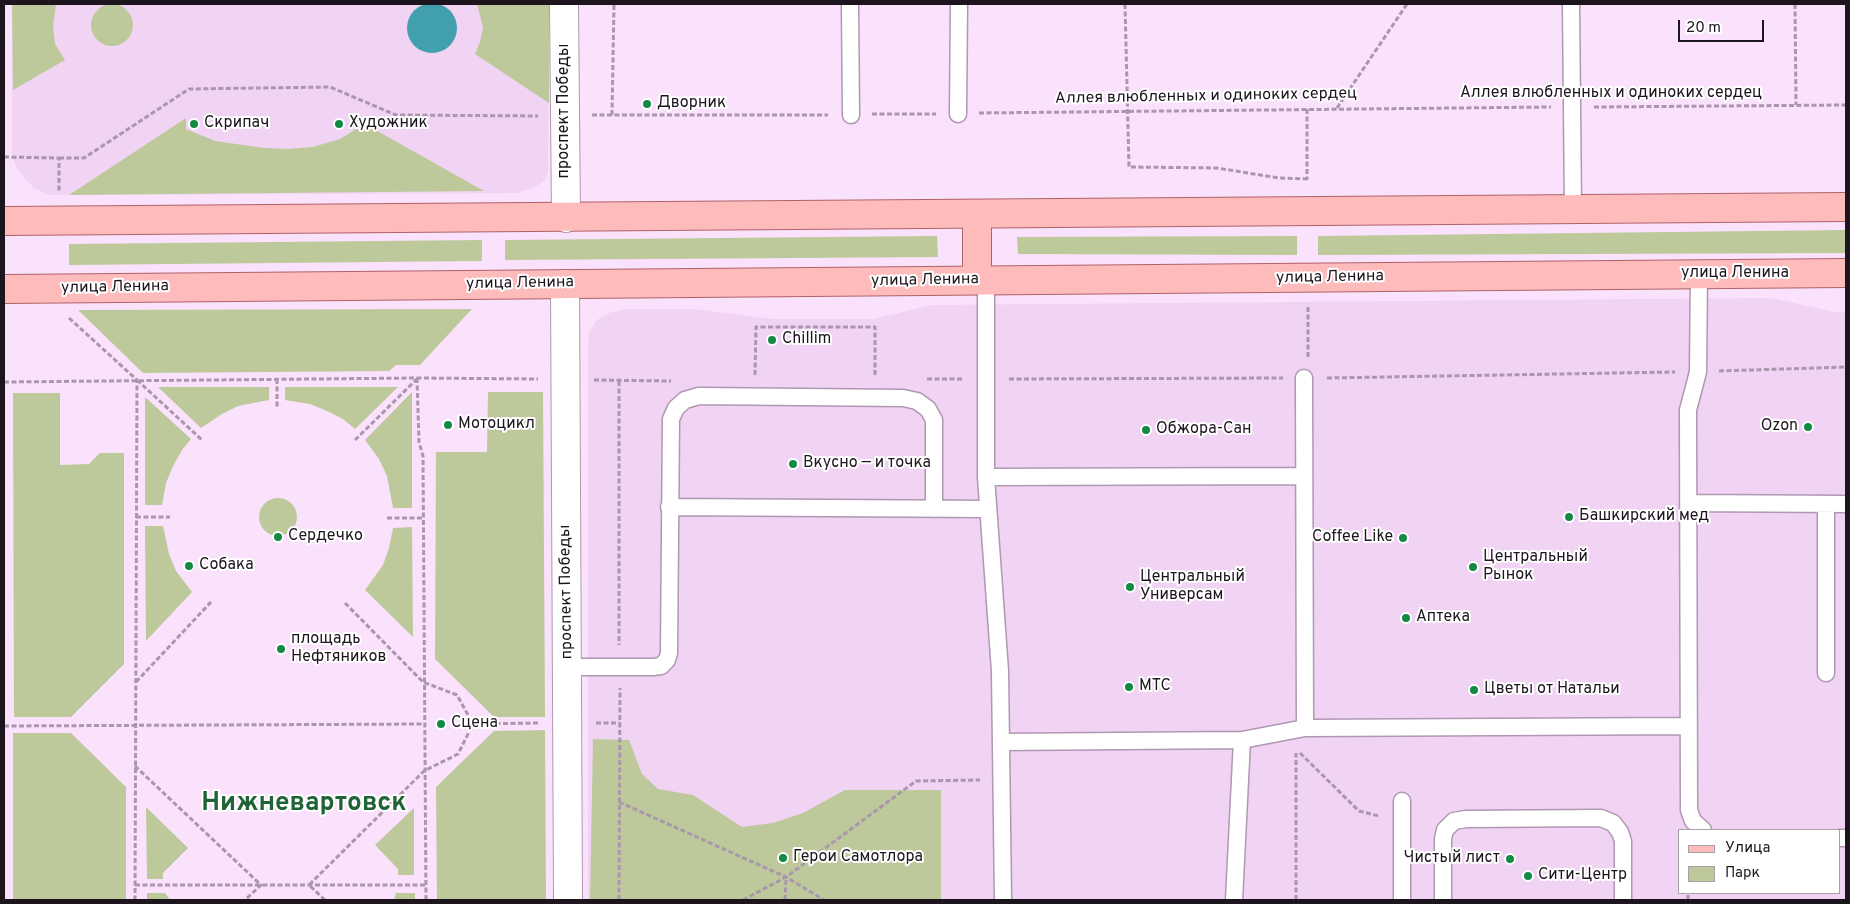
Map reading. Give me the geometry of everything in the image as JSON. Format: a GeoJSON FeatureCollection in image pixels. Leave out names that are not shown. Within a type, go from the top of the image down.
{"type":"FeatureCollection","features":[{"type":"Feature","properties":{"kind":"main road","name":"проспект Победы"},"geometry":{"type":"LineString","coordinates":[[564,4],[566,218]]}},
{"type":"Feature","properties":{"kind":"main road"},"geometry":{"type":"LineString","coordinates":[[4,221],[1846,208]]}},
{"type":"Feature","properties":{"kind":"main road"},"geometry":{"type":"LineString","coordinates":[[977,214],[981,280]]}},
{"type":"Feature","properties":{"kind":"main road","name":"улица Ленина"},"geometry":{"type":"LineString","coordinates":[[4,289],[1846,273]]}},
{"type":"Feature","properties":{"kind":"main road","name":"проспект Победы"},"geometry":{"type":"LineString","coordinates":[[565,284],[568,900]]}},
{"type":"Feature","properties":{"kind":"lane"},"geometry":{"type":"LineString","coordinates":[[850,4],[850,115]]}},
{"type":"Feature","properties":{"kind":"lane"},"geometry":{"type":"LineString","coordinates":[[958,114],[959,4]]}},
{"type":"Feature","properties":{"kind":"lane"},"geometry":{"type":"LineString","coordinates":[[1571,4],[1573,209]]}},
{"type":"Feature","properties":{"kind":"lane"},"geometry":{"type":"LineString","coordinates":[[1699,274],[1698,372],[1688,410],[1689,810],[1694,821],[1702,829]]}},
{"type":"Feature","properties":{"kind":"lane"},"geometry":{"type":"LineString","coordinates":[[981,280],[986,379],[986,477],[1000,671],[1003,900]]}},
{"type":"Feature","properties":{"kind":"lane"},"geometry":{"type":"LineString","coordinates":[[1305,728],[1304,476],[1306,378]]}},
{"type":"Feature","properties":{"kind":"lane"},"geometry":{"type":"LineString","coordinates":[[567,667],[661,666],[669,654],[670,419],[676,408],[685,400],[699,396],[903,398],[917,401],[928,408],[934,420],[934,509]]}},
{"type":"Feature","properties":{"kind":"lane"},"geometry":{"type":"LineString","coordinates":[[986,477],[1304,476]]}},
{"type":"Feature","properties":{"kind":"lane"},"geometry":{"type":"LineString","coordinates":[[1688,503],[1846,504]]}},
{"type":"Feature","properties":{"kind":"lane"},"geometry":{"type":"LineString","coordinates":[[1826,504],[1826,673]]}},
{"type":"Feature","properties":{"kind":"lane"},"geometry":{"type":"LineString","coordinates":[[669,507],[988,509]]}},
{"type":"Feature","properties":{"kind":"lane"},"geometry":{"type":"LineString","coordinates":[[1002,742],[1242,740],[1305,728],[1689,726]]}},
{"type":"Feature","properties":{"kind":"lane"},"geometry":{"type":"LineString","coordinates":[[1234,900],[1242,740]]}},
{"type":"Feature","properties":{"kind":"lane"},"geometry":{"type":"LineString","coordinates":[[1402,802],[1402,900]]}},
{"type":"Feature","properties":{"kind":"lane"},"geometry":{"type":"LineString","coordinates":[[1443,900],[1443,839],[1445,830],[1454,821],[1466,819],[1581,818],[1601,818],[1613,823],[1620,832],[1623,841],[1622,900]]}},
{"type":"Feature","properties":{"kind":"path"},"geometry":{"type":"LineString","coordinates":[[612,115],[614,4]]}},
{"type":"Feature","properties":{"kind":"path"},"geometry":{"type":"LineString","coordinates":[[1125,4],[1129,167],[1217,168],[1278,178],[1307,179]]}},
{"type":"Feature","properties":{"kind":"path"},"geometry":{"type":"LineString","coordinates":[[1336,108],[1408,4]]}},
{"type":"Feature","properties":{"kind":"path"},"geometry":{"type":"LineString","coordinates":[[1795,4],[1796,105]]}},
{"type":"Feature","properties":{"kind":"path","name":"Аллея влюбленных и одиноких сердец"},"geometry":{"type":"LineString","coordinates":[[4,157],[84,158],[189,89],[330,87],[396,116],[850,115],[1307,108],[1846,105]]}},
{"type":"Feature","properties":{"kind":"path"},"geometry":{"type":"LineString","coordinates":[[1307,108],[1308,211]]}},
{"type":"Feature","properties":{"kind":"path"},"geometry":{"type":"LineString","coordinates":[[59,158],[59,220]]}},
{"type":"Feature","properties":{"kind":"path"},"geometry":{"type":"LineString","coordinates":[[1306,378],[1308,278]]}},
{"type":"Feature","properties":{"kind":"path"},"geometry":{"type":"LineString","coordinates":[[61,289],[61,310],[202,440]]}},
{"type":"Feature","properties":{"kind":"path"},"geometry":{"type":"LineString","coordinates":[[755,381],[756,328],[766,327],[875,327],[875,380]]}},
{"type":"Feature","properties":{"kind":"path"},"geometry":{"type":"LineString","coordinates":[[921,379],[1306,378],[1698,372],[1846,367]]}},
{"type":"Feature","properties":{"kind":"path"},"geometry":{"type":"LineString","coordinates":[[355,440],[417,378]]}},
{"type":"Feature","properties":{"kind":"path"},"geometry":{"type":"LineString","coordinates":[[417,378],[419,442],[423,456],[423,724],[426,900]]}},
{"type":"Feature","properties":{"kind":"path"},"geometry":{"type":"LineString","coordinates":[[4,382],[417,378],[677,381]]}},
{"type":"Feature","properties":{"kind":"path"},"geometry":{"type":"LineString","coordinates":[[277,379],[277,409]]}},
{"type":"Feature","properties":{"kind":"path"},"geometry":{"type":"LineString","coordinates":[[135,900],[137,380]]}},
{"type":"Feature","properties":{"kind":"path"},"geometry":{"type":"LineString","coordinates":[[619,381],[619,900]]}},
{"type":"Feature","properties":{"kind":"path"},"geometry":{"type":"LineString","coordinates":[[136,517],[170,517]]}},
{"type":"Feature","properties":{"kind":"path"},"geometry":{"type":"LineString","coordinates":[[387,518],[423,518]]}},
{"type":"Feature","properties":{"kind":"path"},"geometry":{"type":"LineString","coordinates":[[135,682],[211,602]]}},
{"type":"Feature","properties":{"kind":"path"},"geometry":{"type":"LineString","coordinates":[[309,885],[424,771],[458,754],[473,724],[457,695],[423,682],[345,603]]}},
{"type":"Feature","properties":{"kind":"path"},"geometry":{"type":"LineString","coordinates":[[4,726],[423,724]]}},
{"type":"Feature","properties":{"kind":"path"},"geometry":{"type":"LineString","coordinates":[[1296,900],[1296,748],[1358,811],[1402,822]]}},
{"type":"Feature","properties":{"kind":"path"},"geometry":{"type":"LineString","coordinates":[[135,765],[261,886]]}},
{"type":"Feature","properties":{"kind":"path"},"geometry":{"type":"LineString","coordinates":[[743,900],[786,877],[916,781],[1002,780]]}},
{"type":"Feature","properties":{"kind":"path"},"geometry":{"type":"LineString","coordinates":[[619,802],[786,877],[824,900]]}},
{"type":"Feature","properties":{"kind":"path"},"geometry":{"type":"LineString","coordinates":[[785,900],[786,877]]}},
{"type":"Feature","properties":{"kind":"path"},"geometry":{"type":"LineString","coordinates":[[135,885],[426,885]]}},
{"type":"Feature","properties":{"kind":"path"},"geometry":{"type":"LineString","coordinates":[[309,885],[325,900]]}},
{"type":"Feature","properties":{"kind":"path"},"geometry":{"type":"LineString","coordinates":[[245,900],[261,886]]}},
{"type":"Feature","properties":{"kind":"shaded area"},"geometry":{"type":"Polygon","coordinates":[[[12,4],[549,4],[548,172],[544,180],[538,185],[518,193],[49,195],[34,188],[23,177],[16,167],[12,153],[12,4]]]}},
{"type":"Feature","properties":{"kind":"shaded area"},"geometry":{"type":"Polygon","coordinates":[[[1771,298],[1835,312],[1846,312],[1846,900],[588,900],[589,333],[597,320],[609,313],[625,309],[693,309],[772,319],[873,319],[932,305],[1771,298]]]}},
{"type":"Feature","properties":{"kind":"green space"},"geometry":{"type":"Polygon","coordinates":[[[12,4],[56,4],[53,26],[55,44],[65,60],[13,90],[12,4]]]}},
{"type":"Feature","properties":{"kind":"green space"},"geometry":{"type":"Polygon","coordinates":[[[108,4],[116,4],[127,10],[133,25],[127,40],[116,46],[108,46],[97,40],[91,29],[91,21],[97,10],[108,4]]]}},
{"type":"Feature","properties":{"kind":"green space"},"geometry":{"type":"Polygon","coordinates":[[[477,4],[549,4],[549,103],[475,54],[483,27],[477,4]]]}},
{"type":"Feature","properties":{"kind":"green space"},"geometry":{"type":"Polygon","coordinates":[[[186,118],[186,129],[215,141],[264,148],[288,149],[313,147],[340,139],[356,129],[356,119],[484,191],[69,195],[186,118]]]}},
{"type":"Feature","properties":{"kind":"green space"},"geometry":{"type":"Polygon","coordinates":[[[1846,230],[1846,253],[1318,255],[1318,236],[1846,230]]]}},
{"type":"Feature","properties":{"kind":"green space"},"geometry":{"type":"Polygon","coordinates":[[[937,236],[938,257],[505,260],[505,240],[937,236]]]}},
{"type":"Feature","properties":{"kind":"green space"},"geometry":{"type":"Polygon","coordinates":[[[1297,236],[1297,255],[1018,254],[1017,237],[1297,236]]]}},
{"type":"Feature","properties":{"kind":"green space"},"geometry":{"type":"Polygon","coordinates":[[[482,240],[482,261],[69,265],[69,244],[482,240]]]}},
{"type":"Feature","properties":{"kind":"green space"},"geometry":{"type":"Polygon","coordinates":[[[472,309],[420,365],[396,365],[389,371],[143,373],[78,310],[472,309]]]}},
{"type":"Feature","properties":{"kind":"green space"},"geometry":{"type":"Polygon","coordinates":[[[158,387],[269,387],[269,400],[238,406],[201,428],[158,387]]]}},
{"type":"Feature","properties":{"kind":"green space"},"geometry":{"type":"Polygon","coordinates":[[[285,387],[398,387],[355,429],[343,419],[327,411],[310,404],[285,400],[285,387]]]}},
{"type":"Feature","properties":{"kind":"green space"},"geometry":{"type":"Polygon","coordinates":[[[412,392],[412,508],[393,508],[387,476],[379,459],[365,440],[412,392]]]}},
{"type":"Feature","properties":{"kind":"green space"},"geometry":{"type":"Polygon","coordinates":[[[488,392],[543,392],[545,717],[494,717],[435,659],[436,452],[487,452],[488,392]]]}},
{"type":"Feature","properties":{"kind":"green space"},"geometry":{"type":"Polygon","coordinates":[[[13,393],[60,393],[60,465],[89,464],[100,453],[124,453],[124,664],[71,717],[14,717],[13,393]]]}},
{"type":"Feature","properties":{"kind":"green space"},"geometry":{"type":"Polygon","coordinates":[[[145,397],[191,439],[173,466],[166,483],[162,505],[145,505],[145,397]]]}},
{"type":"Feature","properties":{"kind":"green space"},"geometry":{"type":"Polygon","coordinates":[[[278,498],[285,499],[291,504],[296,510],[296,524],[291,530],[285,535],[278,536],[271,535],[265,530],[260,524],[259,517],[260,510],[265,504],[271,499],[278,498]]]}},
{"type":"Feature","properties":{"kind":"green space"},"geometry":{"type":"Polygon","coordinates":[[[145,526],[163,526],[169,554],[176,571],[192,592],[146,641],[145,526]]]}},
{"type":"Feature","properties":{"kind":"green space"},"geometry":{"type":"Polygon","coordinates":[[[412,527],[413,637],[365,590],[383,565],[393,528],[412,527]]]}},
{"type":"Feature","properties":{"kind":"green space"},"geometry":{"type":"Polygon","coordinates":[[[545,730],[546,900],[437,900],[436,787],[494,731],[545,730]]]}},
{"type":"Feature","properties":{"kind":"green space"},"geometry":{"type":"Polygon","coordinates":[[[13,733],[71,733],[126,787],[126,900],[13,900],[13,733]]]}},
{"type":"Feature","properties":{"kind":"green space"},"geometry":{"type":"Polygon","coordinates":[[[593,739],[629,740],[642,774],[658,789],[693,795],[742,827],[773,823],[803,813],[845,790],[941,790],[941,900],[590,900],[593,739]]]}},
{"type":"Feature","properties":{"kind":"green space"},"geometry":{"type":"Polygon","coordinates":[[[146,807],[188,848],[163,873],[163,879],[147,879],[146,807]]]}},
{"type":"Feature","properties":{"kind":"green space"},"geometry":{"type":"Polygon","coordinates":[[[414,808],[414,875],[398,875],[398,869],[375,845],[414,808]]]}},
{"type":"Feature","properties":{"kind":"green space"},"geometry":{"type":"Polygon","coordinates":[[[147,893],[165,893],[170,900],[147,900],[147,893]]]}},
{"type":"Feature","properties":{"kind":"green space"},"geometry":{"type":"Polygon","coordinates":[[[396,893],[415,893],[415,900],[394,900],[396,893]]]}},
{"type":"Feature","properties":{"kind":"water"},"geometry":{"type":"Polygon","coordinates":[[[432,3],[442,5],[450,10],[455,18],[457,28],[455,38],[450,46],[442,51],[432,53],[422,51],[414,46],[409,38],[407,28],[409,18],[414,10],[422,5],[432,3]]]}},
{"type":"Feature","properties":{"kind":"place","name":"Дворник"},"geometry":{"type":"Point","coordinates":[647,104]}},
{"type":"Feature","properties":{"kind":"place","name":"Скрипач"},"geometry":{"type":"Point","coordinates":[194,124]}},
{"type":"Feature","properties":{"kind":"place","name":"Художник"},"geometry":{"type":"Point","coordinates":[339,124]}},
{"type":"Feature","properties":{"kind":"place","name":"Chillim"},"geometry":{"type":"Point","coordinates":[772,340]}},
{"type":"Feature","properties":{"kind":"place","name":"Мотоцикл"},"geometry":{"type":"Point","coordinates":[448,425]}},
{"type":"Feature","properties":{"kind":"place","name":"Ozon"},"geometry":{"type":"Point","coordinates":[1808,427]}},
{"type":"Feature","properties":{"kind":"place","name":"Обжора-Сан"},"geometry":{"type":"Point","coordinates":[1146,430]}},
{"type":"Feature","properties":{"kind":"place","name":"Вкусно — и точка"},"geometry":{"type":"Point","coordinates":[793,464]}},
{"type":"Feature","properties":{"kind":"place","name":"Башкирский мед"},"geometry":{"type":"Point","coordinates":[1569,517]}},
{"type":"Feature","properties":{"kind":"place","name":"Сердечко"},"geometry":{"type":"Point","coordinates":[278,537]}},
{"type":"Feature","properties":{"kind":"place","name":"Coffee Like"},"geometry":{"type":"Point","coordinates":[1403,538]}},
{"type":"Feature","properties":{"kind":"place","name":"Собака"},"geometry":{"type":"Point","coordinates":[189,566]}},
{"type":"Feature","properties":{"kind":"place","name":"Центральный Рынок"},"geometry":{"type":"Point","coordinates":[1473,567]}},
{"type":"Feature","properties":{"kind":"place","name":"Центральный Универсам"},"geometry":{"type":"Point","coordinates":[1130,587]}},
{"type":"Feature","properties":{"kind":"place","name":"Аптека"},"geometry":{"type":"Point","coordinates":[1406,618]}},
{"type":"Feature","properties":{"kind":"place","name":"площадь Нефтяников"},"geometry":{"type":"Point","coordinates":[281,649]}},
{"type":"Feature","properties":{"kind":"place","name":"МТС"},"geometry":{"type":"Point","coordinates":[1129,687]}},
{"type":"Feature","properties":{"kind":"place","name":"Цветы от Натальи"},"geometry":{"type":"Point","coordinates":[1474,690]}},
{"type":"Feature","properties":{"kind":"place","name":"Сцена"},"geometry":{"type":"Point","coordinates":[441,724]}},
{"type":"Feature","properties":{"kind":"place","name":"Герои Самотлора"},"geometry":{"type":"Point","coordinates":[783,858]}},
{"type":"Feature","properties":{"kind":"place","name":"Чистый лист"},"geometry":{"type":"Point","coordinates":[1510,859]}},
{"type":"Feature","properties":{"kind":"place","name":"Сити-Центр"},"geometry":{"type":"Point","coordinates":[1528,876]}},
{"type":"Feature","properties":{"kind":"district","name":"Нижневартовск"},"geometry":{"type":"Point","coordinates":[304,805]}}]}
